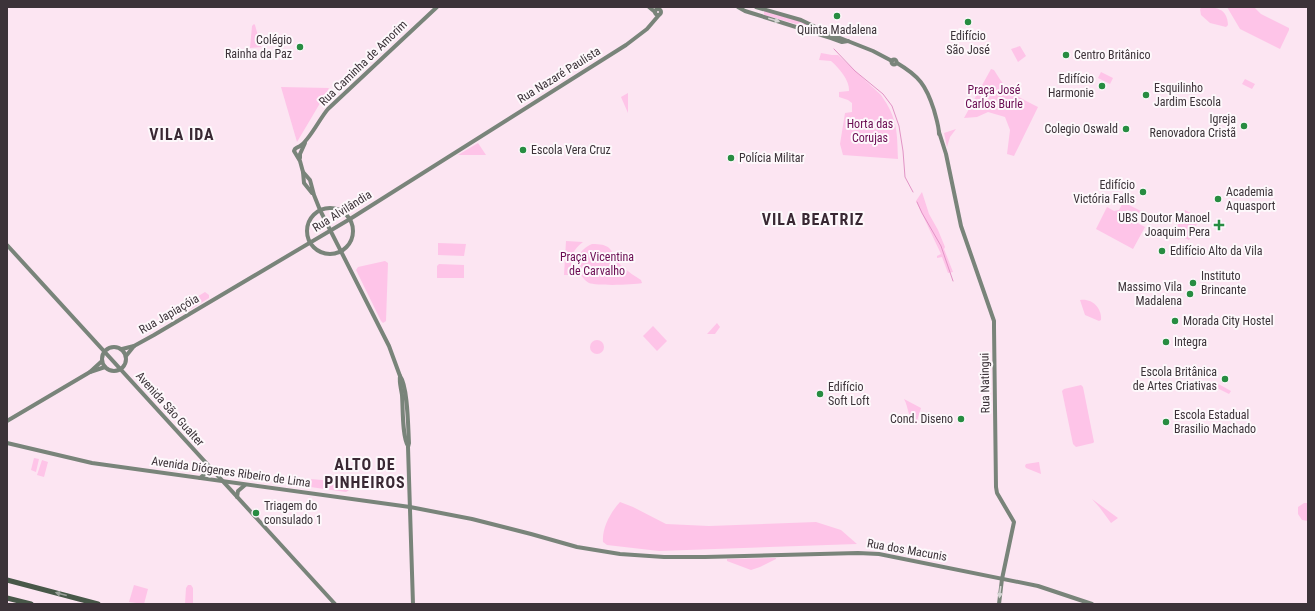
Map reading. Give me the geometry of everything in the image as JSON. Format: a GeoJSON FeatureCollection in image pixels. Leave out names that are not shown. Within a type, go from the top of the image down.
{"type":"FeatureCollection","features":[{"type":"Feature","properties":{"kind":"highway"},"geometry":{"type":"LineString","coordinates":[[7,580],[98,604]]}},
{"type":"Feature","properties":{"kind":"highway"},"geometry":{"type":"LineString","coordinates":[[7,598],[31,604]]}},
{"type":"Feature","properties":{"kind":"street","name":"Rua Caminha de Amorim"},"geometry":{"type":"LineString","coordinates":[[320,210],[308,184],[310,180],[306,179],[300,161],[300,151],[307,138],[328,109],[436,7]]}},
{"type":"Feature","properties":{"kind":"street"},"geometry":{"type":"LineString","coordinates":[[650,7],[659,11]]}},
{"type":"Feature","properties":{"kind":"street"},"geometry":{"type":"LineString","coordinates":[[738,7],[751,13],[831,36]]}},
{"type":"Feature","properties":{"kind":"street"},"geometry":{"type":"LineString","coordinates":[[756,7],[801,20],[831,36]]}},
{"type":"Feature","properties":{"kind":"street","name":"Rua Nazaré Paulista"},"geometry":{"type":"LineString","coordinates":[[479,137],[626,45],[647,29],[659,11]]}},
{"type":"Feature","properties":{"kind":"street"},"geometry":{"type":"LineString","coordinates":[[820,34],[822,33],[822,30]]}},
{"type":"Feature","properties":{"kind":"street","name":"Rua Natingui"},"geometry":{"type":"LineString","coordinates":[[831,36],[873,51],[912,73],[924,85],[931,102],[942,150],[947,163],[961,226],[994,321],[996,487],[1014,522],[1002,579],[999,604]]}},
{"type":"Feature","properties":{"kind":"street","name":"Rua Alvilândia"},"geometry":{"type":"LineString","coordinates":[[214,299],[350,219],[479,137]]}},
{"type":"Feature","properties":{"kind":"street"},"geometry":{"type":"LineString","coordinates":[[331,208],[337,209],[342,211],[350,219],[353,226],[353,235],[347,246],[340,251],[327,253],[320,251],[311,242],[308,233],[308,224],[313,216],[320,210],[331,208]]}},
{"type":"Feature","properties":{"kind":"street"},"geometry":{"type":"LineString","coordinates":[[320,210],[389,346],[400,376],[399,380],[402,395],[405,435],[408,447],[413,604]]}},
{"type":"Feature","properties":{"kind":"street","name":"Avenida São Gualter"},"geometry":{"type":"LineString","coordinates":[[7,245],[335,604]]}},
{"type":"Feature","properties":{"kind":"street","name":"Rua Japiaçóia"},"geometry":{"type":"LineString","coordinates":[[104,351],[113,346],[122,349],[134,346],[214,299]]}},
{"type":"Feature","properties":{"kind":"street","name":"Rua Japiaçóia"},"geometry":{"type":"LineString","coordinates":[[121,369],[126,363],[126,356],[134,346]]}},
{"type":"Feature","properties":{"kind":"street"},"geometry":{"type":"LineString","coordinates":[[122,349],[126,356]]}},
{"type":"Feature","properties":{"kind":"street"},"geometry":{"type":"LineString","coordinates":[[104,351],[102,361],[105,367],[114,371],[121,369]]}},
{"type":"Feature","properties":{"kind":"street"},"geometry":{"type":"LineString","coordinates":[[7,422],[90,372],[102,361]]}},
{"type":"Feature","properties":{"kind":"street"},"geometry":{"type":"LineString","coordinates":[[90,372],[105,367]]}},
{"type":"Feature","properties":{"kind":"street","name":"Avenida Diógenes Ribeiro de Lima"},"geometry":{"type":"LineString","coordinates":[[7,443],[92,463],[410,507],[472,519],[577,547],[642,556],[714,556]]}},
{"type":"Feature","properties":{"kind":"street"},"geometry":{"type":"LineString","coordinates":[[200,478],[206,473],[206,464]]}},
{"type":"Feature","properties":{"kind":"street"},"geometry":{"type":"LineString","coordinates":[[237,497],[238,491],[245,485]]}},
{"type":"Feature","properties":{"kind":"street","name":"Rua dos Macunis"},"geometry":{"type":"LineString","coordinates":[[714,556],[871,553],[901,557],[1050,589],[1092,604]]}},
{"type":"Feature","properties":{"kind":"green space"},"geometry":{"type":"Polygon","coordinates":[[[1202,7],[1212,7],[1223,12],[1227,19],[1228,25],[1226,27],[1210,23],[1201,15],[1200,9],[1202,7]]]}},
{"type":"Feature","properties":{"kind":"green space"},"geometry":{"type":"Polygon","coordinates":[[[1227,7],[1254,7],[1261,14],[1289,28],[1280,49],[1240,29],[1227,7]]]}},
{"type":"Feature","properties":{"kind":"green space"},"geometry":{"type":"Polygon","coordinates":[[[764,11],[813,25],[821,31],[764,15],[764,11]]]}},
{"type":"Feature","properties":{"kind":"green space"},"geometry":{"type":"Polygon","coordinates":[[[254,24],[261,47],[250,48],[252,26],[254,24]]]}},
{"type":"Feature","properties":{"kind":"green space"},"geometry":{"type":"Polygon","coordinates":[[[1020,46],[1026,56],[1018,62],[1011,49],[1020,46]]]}},
{"type":"Feature","properties":{"kind":"green space","name":"Horta das Corujas"},"geometry":{"type":"Polygon","coordinates":[[[821,53],[838,55],[881,95],[891,111],[896,126],[898,159],[843,155],[840,144],[845,113],[852,112],[852,103],[839,97],[839,92],[849,91],[849,87],[843,74],[831,61],[819,60],[821,53]]]}},
{"type":"Feature","properties":{"kind":"green space","name":"Praça José Carlos Burle"},"geometry":{"type":"Polygon","coordinates":[[[991,69],[994,70],[1003,84],[1013,93],[1038,107],[1014,156],[1007,154],[1010,130],[1005,117],[988,112],[977,117],[964,118],[991,69]]]}},
{"type":"Feature","properties":{"kind":"green space"},"geometry":{"type":"Polygon","coordinates":[[[1101,72],[1113,78],[1110,84],[1098,78],[1101,72]]]}},
{"type":"Feature","properties":{"kind":"green space"},"geometry":{"type":"Polygon","coordinates":[[[1245,79],[1255,84],[1252,89],[1242,84],[1245,79]]]}},
{"type":"Feature","properties":{"kind":"green space"},"geometry":{"type":"Polygon","coordinates":[[[281,87],[329,88],[297,142],[281,87]]]}},
{"type":"Feature","properties":{"kind":"green space"},"geometry":{"type":"Polygon","coordinates":[[[628,93],[628,113],[621,97],[628,93]]]}},
{"type":"Feature","properties":{"kind":"green space"},"geometry":{"type":"Polygon","coordinates":[[[956,129],[950,137],[947,147],[944,133],[956,129]]]}},
{"type":"Feature","properties":{"kind":"green space"},"geometry":{"type":"Polygon","coordinates":[[[478,143],[486,155],[458,155],[478,143]]]}},
{"type":"Feature","properties":{"kind":"green space"},"geometry":{"type":"Polygon","coordinates":[[[922,192],[929,214],[945,247],[944,249],[953,272],[948,273],[942,257],[937,258],[937,256],[941,254],[916,201],[922,192]]]}},
{"type":"Feature","properties":{"kind":"green space"},"geometry":{"type":"Polygon","coordinates":[[[1123,202],[1141,211],[1140,214],[1127,210],[1125,213],[1126,217],[1145,227],[1133,249],[1096,229],[1107,207],[1114,211],[1119,210],[1123,202]]]}},
{"type":"Feature","properties":{"kind":"green space"},"geometry":{"type":"Polygon","coordinates":[[[1185,210],[1200,218],[1189,240],[1174,233],[1185,210]]]}},
{"type":"Feature","properties":{"kind":"green space","name":"Praça Vicentina de Carvalho"},"geometry":{"type":"Polygon","coordinates":[[[566,241],[583,242],[573,253],[571,265],[573,275],[564,275],[566,241]]]}},
{"type":"Feature","properties":{"kind":"green space"},"geometry":{"type":"Polygon","coordinates":[[[438,243],[466,244],[464,256],[438,255],[438,243]]]}},
{"type":"Feature","properties":{"kind":"green space","name":"Praça Vicentina de Carvalho"},"geometry":{"type":"Polygon","coordinates":[[[592,244],[600,244],[609,248],[618,262],[627,271],[641,280],[642,283],[600,285],[589,283],[585,280],[579,272],[578,257],[584,249],[592,244]]]}},
{"type":"Feature","properties":{"kind":"green space"},"geometry":{"type":"Polygon","coordinates":[[[385,261],[388,263],[386,321],[383,323],[356,270],[358,267],[385,261]]]}},
{"type":"Feature","properties":{"kind":"green space"},"geometry":{"type":"Polygon","coordinates":[[[439,264],[464,265],[464,278],[437,278],[437,266],[439,264]]]}},
{"type":"Feature","properties":{"kind":"green space"},"geometry":{"type":"Polygon","coordinates":[[[205,292],[209,295],[209,298],[191,309],[187,303],[205,292]]]}},
{"type":"Feature","properties":{"kind":"green space"},"geometry":{"type":"Polygon","coordinates":[[[1080,300],[1092,302],[1100,312],[1101,320],[1099,321],[1085,315],[1080,300]]]}},
{"type":"Feature","properties":{"kind":"green space"},"geometry":{"type":"Polygon","coordinates":[[[717,323],[720,327],[715,334],[707,334],[717,323]]]}},
{"type":"Feature","properties":{"kind":"green space"},"geometry":{"type":"Polygon","coordinates":[[[653,326],[667,341],[657,351],[643,336],[653,326]]]}},
{"type":"Feature","properties":{"kind":"green space"},"geometry":{"type":"Polygon","coordinates":[[[597,340],[602,342],[604,347],[602,352],[597,354],[592,352],[590,347],[592,342],[597,340]]]}},
{"type":"Feature","properties":{"kind":"green space"},"geometry":{"type":"Polygon","coordinates":[[[1213,381],[1231,391],[1229,394],[1211,385],[1213,381]]]}},
{"type":"Feature","properties":{"kind":"green space"},"geometry":{"type":"Polygon","coordinates":[[[1081,385],[1083,387],[1094,442],[1076,447],[1073,444],[1062,391],[1064,389],[1081,385]]]}},
{"type":"Feature","properties":{"kind":"green space"},"geometry":{"type":"Polygon","coordinates":[[[904,399],[921,408],[916,424],[910,415],[904,399]]]}},
{"type":"Feature","properties":{"kind":"green space"},"geometry":{"type":"Polygon","coordinates":[[[34,458],[39,459],[36,472],[31,470],[34,458]]]}},
{"type":"Feature","properties":{"kind":"green space"},"geometry":{"type":"Polygon","coordinates":[[[42,460],[48,462],[44,477],[37,475],[42,460]]]}},
{"type":"Feature","properties":{"kind":"green space"},"geometry":{"type":"Polygon","coordinates":[[[1039,462],[1041,474],[1026,468],[1025,466],[1026,464],[1039,462]]]}},
{"type":"Feature","properties":{"kind":"green space"},"geometry":{"type":"Polygon","coordinates":[[[297,478],[348,482],[352,488],[346,492],[296,485],[294,482],[297,478]]]}},
{"type":"Feature","properties":{"kind":"green space"},"geometry":{"type":"Polygon","coordinates":[[[1092,499],[1118,518],[1111,523],[1092,499]]]}},
{"type":"Feature","properties":{"kind":"green space"},"geometry":{"type":"Polygon","coordinates":[[[620,502],[666,524],[709,526],[816,522],[841,530],[857,544],[659,551],[607,545],[603,542],[605,526],[620,502]]]}},
{"type":"Feature","properties":{"kind":"green space"},"geometry":{"type":"Polygon","coordinates":[[[1304,503],[1308,503],[1308,521],[1302,520],[1298,514],[1298,507],[1304,503]]]}},
{"type":"Feature","properties":{"kind":"green space"},"geometry":{"type":"Polygon","coordinates":[[[776,558],[751,570],[727,561],[727,559],[776,558]]]}},
{"type":"Feature","properties":{"kind":"green space"},"geometry":{"type":"Polygon","coordinates":[[[134,585],[148,589],[144,604],[129,602],[134,585]]]}},
{"type":"Feature","properties":{"kind":"green space"},"geometry":{"type":"Polygon","coordinates":[[[188,585],[191,585],[193,588],[193,604],[185,604],[186,588],[188,585]]]}},
{"type":"Feature","properties":{"kind":"waterway"},"geometry":{"type":"LineString","coordinates":[[834,49],[855,71],[883,94],[892,106],[899,126],[905,177],[913,192]]}},
{"type":"Feature","properties":{"kind":"waterway"},"geometry":{"type":"LineString","coordinates":[[917,202],[941,246],[953,281]]}},
{"type":"Feature","properties":{"kind":"place","name":"Quinta Madalena"},"geometry":{"type":"Point","coordinates":[837,16]}},
{"type":"Feature","properties":{"kind":"place","name":"Edifício São José"},"geometry":{"type":"Point","coordinates":[968,22]}},
{"type":"Feature","properties":{"kind":"place","name":"Colégio Rainha da Paz"},"geometry":{"type":"Point","coordinates":[300,47]}},
{"type":"Feature","properties":{"kind":"place","name":"Centro Britânico"},"geometry":{"type":"Point","coordinates":[1066,55]}},
{"type":"Feature","properties":{"kind":"place","name":"Edifício Harmonie"},"geometry":{"type":"Point","coordinates":[1102,86]}},
{"type":"Feature","properties":{"kind":"place","name":"Esquilinho Jardim Escola"},"geometry":{"type":"Point","coordinates":[1146,95]}},
{"type":"Feature","properties":{"kind":"place","name":"Igreja Renovadora Cristã"},"geometry":{"type":"Point","coordinates":[1244,126]}},
{"type":"Feature","properties":{"kind":"place","name":"Colegio Oswald"},"geometry":{"type":"Point","coordinates":[1126,129]}},
{"type":"Feature","properties":{"kind":"place","name":"Escola Vera Cruz"},"geometry":{"type":"Point","coordinates":[523,150]}},
{"type":"Feature","properties":{"kind":"place","name":"Polícia Militar"},"geometry":{"type":"Point","coordinates":[731,158]}},
{"type":"Feature","properties":{"kind":"place","name":"Edifício Victória Falls"},"geometry":{"type":"Point","coordinates":[1143,192]}},
{"type":"Feature","properties":{"kind":"place","name":"Academia Aquasport"},"geometry":{"type":"Point","coordinates":[1218,199]}},
{"type":"Feature","properties":{"kind":"place","name":"UBS Doutor Manoel Joaquim Pera"},"geometry":{"type":"Point","coordinates":[1219,225]}},
{"type":"Feature","properties":{"kind":"place","name":"Edifício Alto da Vila"},"geometry":{"type":"Point","coordinates":[1162,251]}},
{"type":"Feature","properties":{"kind":"place","name":"Instituto Brincante"},"geometry":{"type":"Point","coordinates":[1193,283]}},
{"type":"Feature","properties":{"kind":"place","name":"Massimo Vila Madalena"},"geometry":{"type":"Point","coordinates":[1190,294]}},
{"type":"Feature","properties":{"kind":"place","name":"Morada City Hostel"},"geometry":{"type":"Point","coordinates":[1175,321]}},
{"type":"Feature","properties":{"kind":"place","name":"Integra"},"geometry":{"type":"Point","coordinates":[1166,342]}},
{"type":"Feature","properties":{"kind":"place","name":"Escola Britânica de Artes Criativas"},"geometry":{"type":"Point","coordinates":[1225,379]}},
{"type":"Feature","properties":{"kind":"place","name":"Edifício Soft Loft"},"geometry":{"type":"Point","coordinates":[820,394]}},
{"type":"Feature","properties":{"kind":"place","name":"Cond. Diseno"},"geometry":{"type":"Point","coordinates":[961,419]}},
{"type":"Feature","properties":{"kind":"place","name":"Escola Estadual Brasilio Machado"},"geometry":{"type":"Point","coordinates":[1166,422]}},
{"type":"Feature","properties":{"kind":"place","name":"Triagem do consulado 1"},"geometry":{"type":"Point","coordinates":[256,513]}},
{"type":"Feature","properties":{"kind":"district","name":"VILA IDA"},"geometry":{"type":"Point","coordinates":[182,134]}},
{"type":"Feature","properties":{"kind":"district","name":"VILA BEATRIZ"},"geometry":{"type":"Point","coordinates":[813,219]}},
{"type":"Feature","properties":{"kind":"district","name":"ALTO DE PINHEIROS"},"geometry":{"type":"Point","coordinates":[365,473]}}]}
